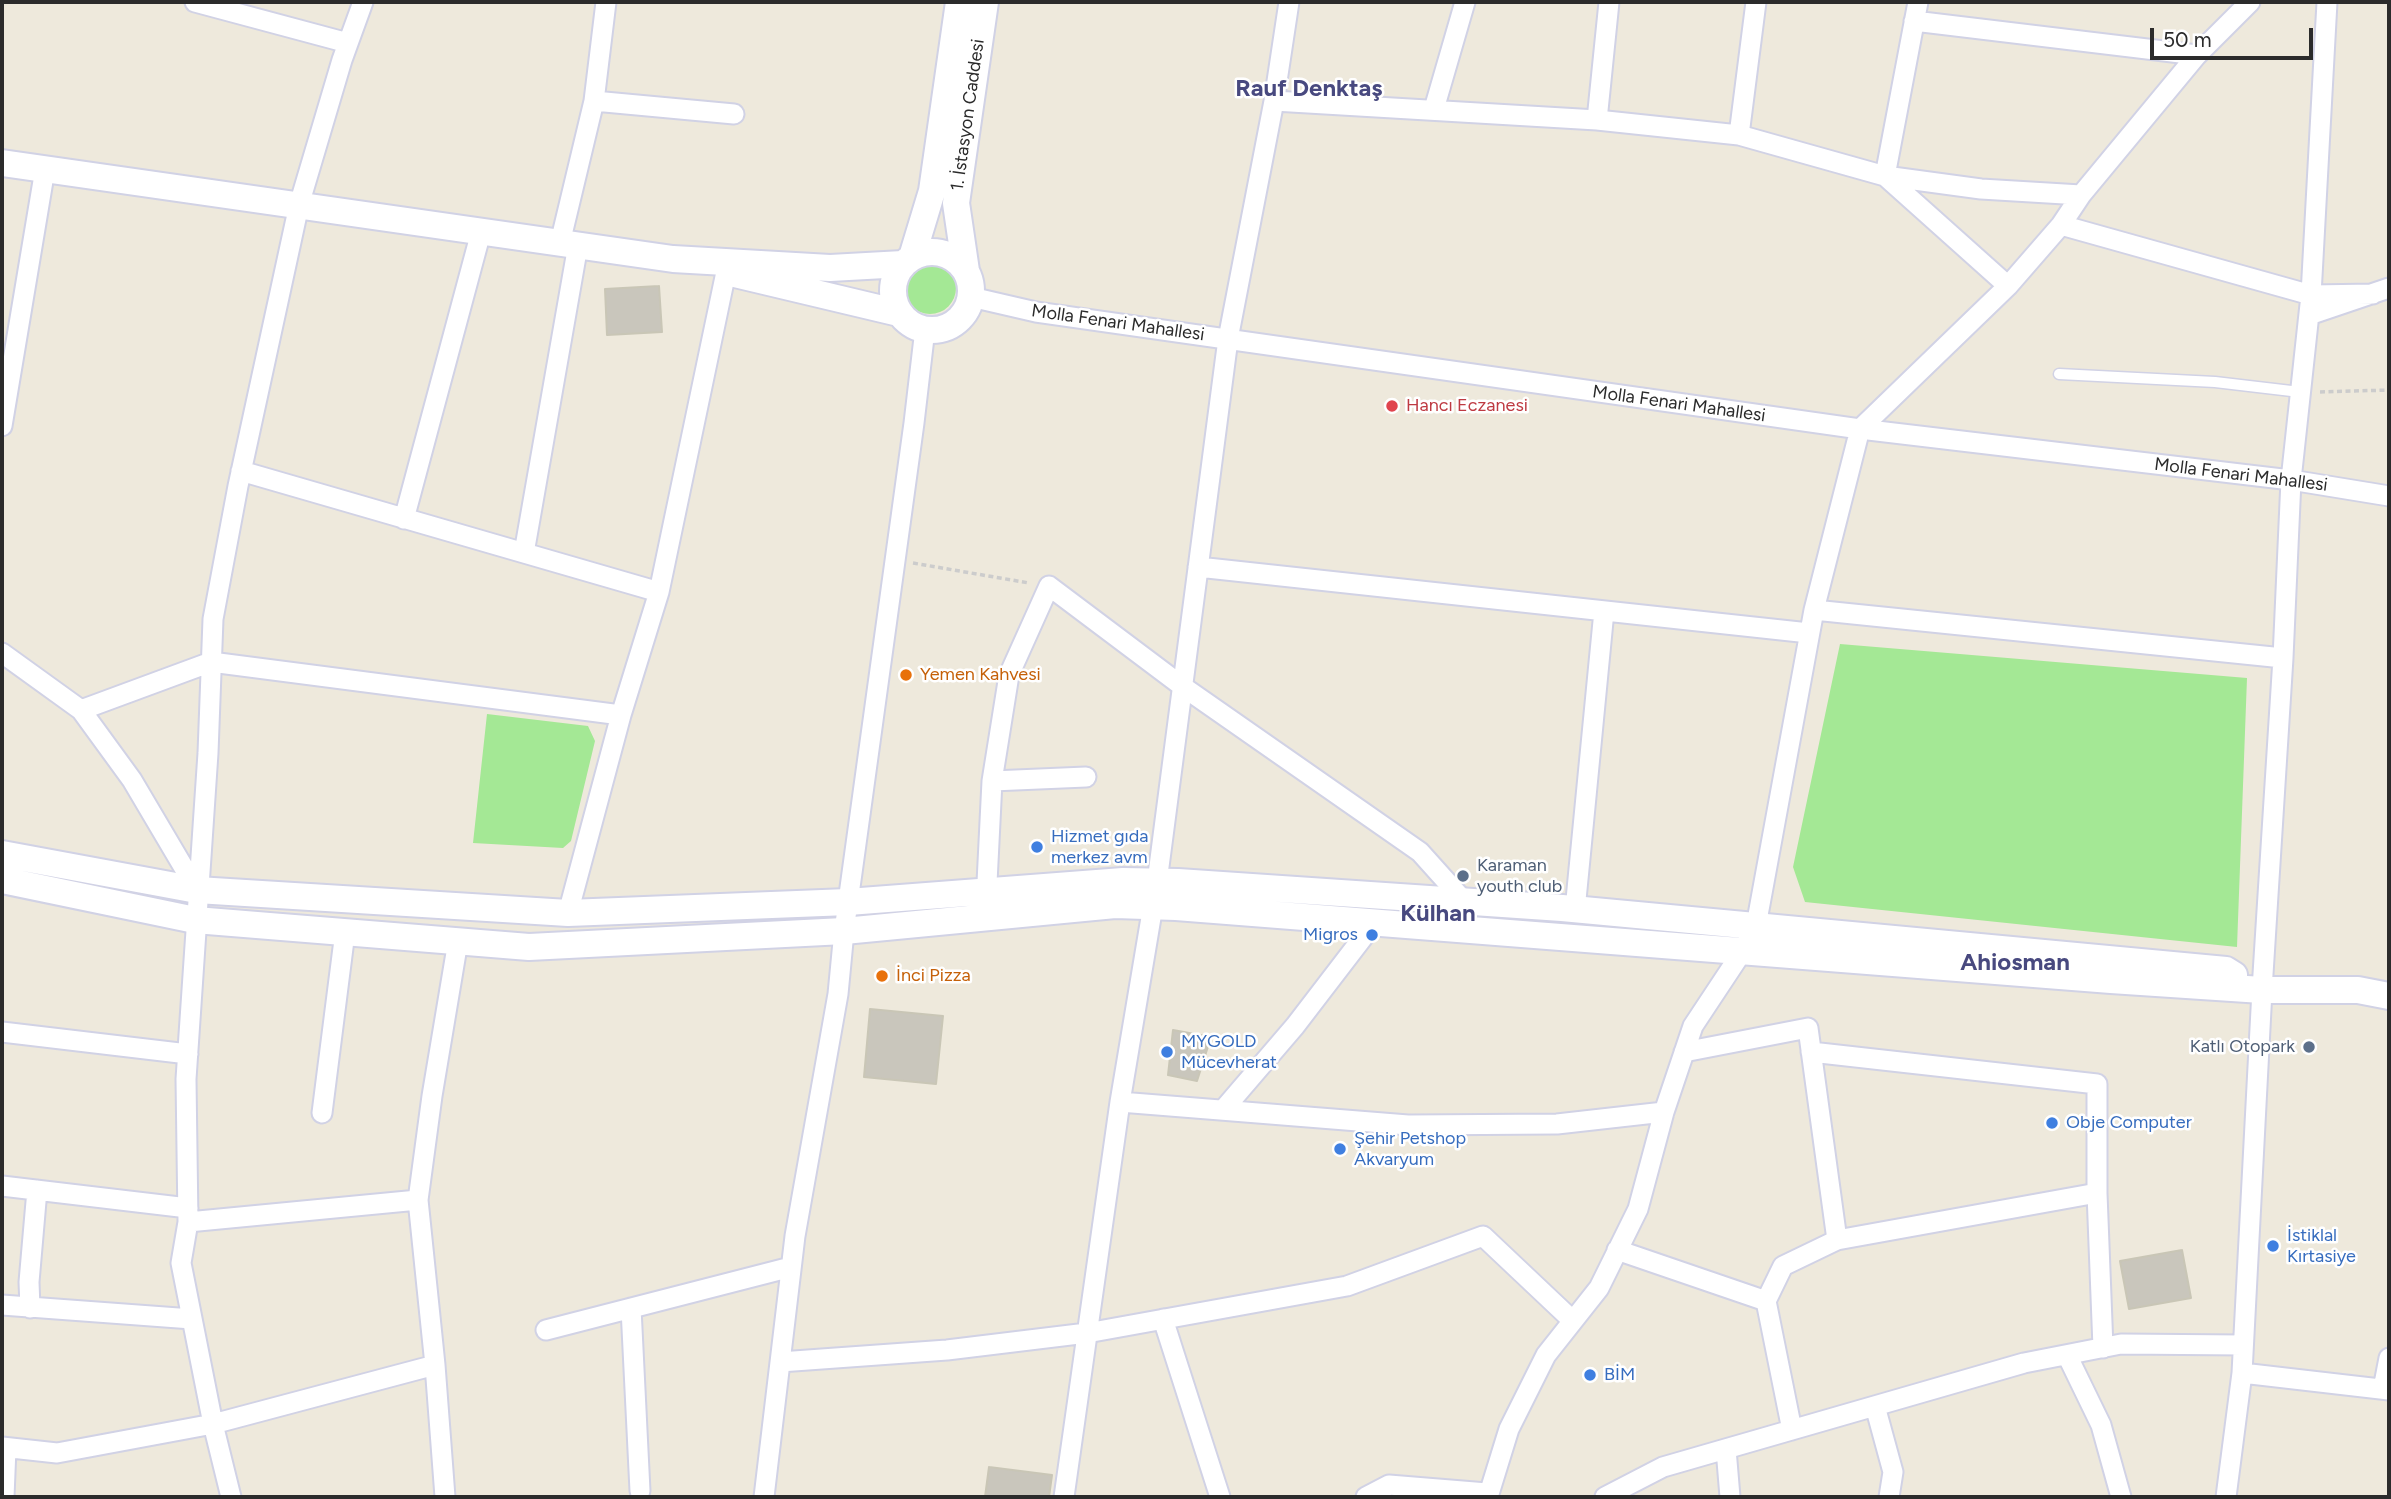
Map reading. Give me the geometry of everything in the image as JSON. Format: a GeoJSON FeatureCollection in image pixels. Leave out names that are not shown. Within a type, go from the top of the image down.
{"type":"FeatureCollection","features":[{"type":"Feature","properties":{"kind":"main road","name":"1. İstasyon Caddesi"},"geometry":{"type":"LineString","coordinates":[[907,260],[932,191],[959,2]]}},
{"type":"Feature","properties":{"kind":"main road","name":"1. İstasyon Caddesi"},"geometry":{"type":"LineString","coordinates":[[966,271],[956,203],[985,2]]}},
{"type":"Feature","properties":{"kind":"main road"},"geometry":{"type":"LineString","coordinates":[[2,163],[673,259],[830,268],[907,260],[924,252],[948,255],[958,261],[970,279],[971,298],[959,319],[937,330],[925,329],[906,321],[895,304],[893,283],[907,260]]}},
{"type":"Feature","properties":{"kind":"main road"},"geometry":{"type":"LineString","coordinates":[[673,259],[900,313]]}},
{"type":"Feature","properties":{"kind":"main road"},"geometry":{"type":"LineString","coordinates":[[2,854],[197,890],[568,913],[848,902],[1115,905],[1155,894],[1464,901],[2226,970],[2262,990]]}},
{"type":"Feature","properties":{"kind":"main road"},"geometry":{"type":"LineString","coordinates":[[2,880],[195,920],[529,947],[844,931],[986,905]]}},
{"type":"Feature","properties":{"kind":"main road"},"geometry":{"type":"LineString","coordinates":[[1155,894],[1374,923],[2262,990],[2358,990],[2389,996]]}},
{"type":"Feature","properties":{"kind":"street"},"geometry":{"type":"LineString","coordinates":[[195,2],[348,43]]}},
{"type":"Feature","properties":{"kind":"street"},"geometry":{"type":"LineString","coordinates":[[231,1497],[213,1424],[181,1263],[188,1215],[188,1054],[208,753],[213,619],[241,471],[299,205],[363,2]]}},
{"type":"Feature","properties":{"kind":"street"},"geometry":{"type":"LineString","coordinates":[[524,553],[569,244],[594,101],[606,2]]}},
{"type":"Feature","properties":{"kind":"street"},"geometry":{"type":"LineString","coordinates":[[1064,1497],[1120,1102],[1155,894],[1228,339],[1274,101],[1289,2]]}},
{"type":"Feature","properties":{"kind":"street"},"geometry":{"type":"LineString","coordinates":[[1434,109],[1465,2]]}},
{"type":"Feature","properties":{"kind":"street"},"geometry":{"type":"LineString","coordinates":[[1597,120],[1609,2]]}},
{"type":"Feature","properties":{"kind":"street"},"geometry":{"type":"LineString","coordinates":[[1739,135],[1756,2]]}},
{"type":"Feature","properties":{"kind":"street"},"geometry":{"type":"LineString","coordinates":[[1366,1497],[1389,1485],[1488,1495],[1509,1429],[1546,1355],[1599,1289],[1638,1209],[1664,1112],[1693,1026],[1756,926],[1814,610],[1860,429],[2008,286],[2062,225],[2081,195],[2197,55],[2250,2]]}},
{"type":"Feature","properties":{"kind":"street"},"geometry":{"type":"LineString","coordinates":[[2226,1497],[2242,1373],[2291,480],[2311,295],[2327,2]]}},
{"type":"Feature","properties":{"kind":"street"},"geometry":{"type":"LineString","coordinates":[[1885,176],[1916,12],[2197,55]]}},
{"type":"Feature","properties":{"kind":"street"},"geometry":{"type":"LineString","coordinates":[[594,101],[734,114]]}},
{"type":"Feature","properties":{"kind":"street"},"geometry":{"type":"LineString","coordinates":[[1274,101],[1597,120],[1739,135],[1885,176],[1980,189],[2081,195]]}},
{"type":"Feature","properties":{"kind":"street"},"geometry":{"type":"LineString","coordinates":[[2,426],[46,169]]}},
{"type":"Feature","properties":{"kind":"street"},"geometry":{"type":"LineString","coordinates":[[1885,176],[2008,286]]}},
{"type":"Feature","properties":{"kind":"street"},"geometry":{"type":"LineString","coordinates":[[2062,225],[2311,295],[2381,291]]}},
{"type":"Feature","properties":{"kind":"street"},"geometry":{"type":"LineString","coordinates":[[404,519],[481,232]]}},
{"type":"Feature","properties":{"kind":"street"},"geometry":{"type":"LineString","coordinates":[[568,913],[621,715],[659,592],[726,272]]}},
{"type":"Feature","properties":{"kind":"street"},"geometry":{"type":"LineString","coordinates":[[2309,315],[2381,291]]}},
{"type":"Feature","properties":{"kind":"street","name":"Molla Fenari Mahallesi"},"geometry":{"type":"LineString","coordinates":[[971,298],[1036,312],[1860,429],[2291,480],[2389,496]]}},
{"type":"Feature","properties":{"kind":"street"},"geometry":{"type":"LineString","coordinates":[[764,1497],[791,1267],[838,995],[844,931],[925,329]]}},
{"type":"Feature","properties":{"kind":"street"},"geometry":{"type":"LineString","coordinates":[[241,471],[659,592]]}},
{"type":"Feature","properties":{"kind":"street"},"geometry":{"type":"LineString","coordinates":[[1198,567],[1810,634]]}},
{"type":"Feature","properties":{"kind":"street"},"geometry":{"type":"LineString","coordinates":[[986,905],[992,781],[1009,675],[1049,586],[1182,686],[1420,852],[1464,901]]}},
{"type":"Feature","properties":{"kind":"street"},"geometry":{"type":"LineString","coordinates":[[1814,610],[2283,658]]}},
{"type":"Feature","properties":{"kind":"street"},"geometry":{"type":"LineString","coordinates":[[1575,910],[1604,611]]}},
{"type":"Feature","properties":{"kind":"street"},"geometry":{"type":"LineString","coordinates":[[2,653],[81,710],[132,780],[197,890]]}},
{"type":"Feature","properties":{"kind":"street"},"geometry":{"type":"LineString","coordinates":[[81,710],[211,663],[621,715]]}},
{"type":"Feature","properties":{"kind":"street"},"geometry":{"type":"LineString","coordinates":[[992,781],[1086,777]]}},
{"type":"Feature","properties":{"kind":"street"},"geometry":{"type":"LineString","coordinates":[[1223,1110],[1295,1026],[1374,923]]}},
{"type":"Feature","properties":{"kind":"street"},"geometry":{"type":"LineString","coordinates":[[322,1113],[345,932]]}},
{"type":"Feature","properties":{"kind":"street"},"geometry":{"type":"LineString","coordinates":[[445,1497],[418,1200],[458,941]]}},
{"type":"Feature","properties":{"kind":"street"},"geometry":{"type":"LineString","coordinates":[[1684,1052],[1808,1028],[1837,1240]]}},
{"type":"Feature","properties":{"kind":"street"},"geometry":{"type":"LineString","coordinates":[[2,1032],[188,1054]]}},
{"type":"Feature","properties":{"kind":"street"},"geometry":{"type":"LineString","coordinates":[[1811,1052],[2097,1084],[2097,1194],[2103,1348]]}},
{"type":"Feature","properties":{"kind":"street"},"geometry":{"type":"LineString","coordinates":[[1120,1102],[1408,1125],[1557,1124],[1664,1112]]}},
{"type":"Feature","properties":{"kind":"street"},"geometry":{"type":"LineString","coordinates":[[2,1186],[188,1215],[418,1200]]}},
{"type":"Feature","properties":{"kind":"street"},"geometry":{"type":"LineString","coordinates":[[30,1308],[29,1282],[37,1190]]}},
{"type":"Feature","properties":{"kind":"street"},"geometry":{"type":"LineString","coordinates":[[1792,1430],[1766,1301],[1783,1266],[1837,1240],[2097,1194]]}},
{"type":"Feature","properties":{"kind":"street"},"geometry":{"type":"LineString","coordinates":[[780,1362],[947,1350],[1087,1333],[1347,1286],[1483,1236],[1573,1321]]}},
{"type":"Feature","properties":{"kind":"street"},"geometry":{"type":"LineString","coordinates":[[1618,1250],[1766,1301]]}},
{"type":"Feature","properties":{"kind":"street"},"geometry":{"type":"LineString","coordinates":[[546,1331],[791,1267]]}},
{"type":"Feature","properties":{"kind":"street"},"geometry":{"type":"LineString","coordinates":[[2,1305],[192,1319]]}},
{"type":"Feature","properties":{"kind":"street"},"geometry":{"type":"LineString","coordinates":[[632,1308],[640,1491]]}},
{"type":"Feature","properties":{"kind":"street"},"geometry":{"type":"LineString","coordinates":[[1163,1319],[1220,1497]]}},
{"type":"Feature","properties":{"kind":"street"},"geometry":{"type":"LineString","coordinates":[[1605,1497],[1663,1467],[2024,1363],[2122,1344],[2243,1345]]}},
{"type":"Feature","properties":{"kind":"street"},"geometry":{"type":"LineString","coordinates":[[2067,1355],[2101,1425],[2121,1497]]}},
{"type":"Feature","properties":{"kind":"street"},"geometry":{"type":"LineString","coordinates":[[2242,1373],[2386,1390],[2389,1358]]}},
{"type":"Feature","properties":{"kind":"street"},"geometry":{"type":"LineString","coordinates":[[4,1497],[4,1448],[57,1453],[213,1424],[435,1365]]}},
{"type":"Feature","properties":{"kind":"street"},"geometry":{"type":"LineString","coordinates":[[1875,1406],[1893,1472],[1889,1497]]}},
{"type":"Feature","properties":{"kind":"street"},"geometry":{"type":"LineString","coordinates":[[1726,1449],[1730,1497]]}},
{"type":"Feature","properties":{"kind":"lane"},"geometry":{"type":"LineString","coordinates":[[2059,374],[2215,382],[2300,392]]}},
{"type":"Feature","properties":{"kind":"path"},"geometry":{"type":"LineString","coordinates":[[2300,392],[2389,390]]}},
{"type":"Feature","properties":{"kind":"path"},"geometry":{"type":"LineString","coordinates":[[895,560],[1049,586]]}},
{"type":"Feature","properties":{"kind":"green space"},"geometry":{"type":"Polygon","coordinates":[[[930,262],[940,264],[948,270],[954,278],[954,298],[948,306],[940,312],[930,314],[920,312],[912,306],[906,298],[904,288],[906,278],[912,270],[920,264],[930,262]]]}},
{"type":"Feature","properties":{"kind":"green space"},"geometry":{"type":"Polygon","coordinates":[[[1840,644],[2247,678],[2237,947],[1805,902],[1793,867],[1840,644]]]}},
{"type":"Feature","properties":{"kind":"green space"},"geometry":{"type":"Polygon","coordinates":[[[487,714],[588,726],[595,741],[571,841],[563,848],[473,843],[487,714]]]}},
{"type":"Feature","properties":{"kind":"building"},"geometry":{"type":"Polygon","coordinates":[[[659,286],[662,332],[607,335],[605,289],[659,286]]]}},
{"type":"Feature","properties":{"kind":"building"},"geometry":{"type":"Polygon","coordinates":[[[870,1009],[943,1016],[936,1084],[864,1077],[870,1009]]]}},
{"type":"Feature","properties":{"kind":"building"},"geometry":{"type":"Polygon","coordinates":[[[1173,1030],[1211,1037],[1197,1081],[1168,1075],[1173,1030]]]}},
{"type":"Feature","properties":{"kind":"building"},"geometry":{"type":"Polygon","coordinates":[[[2182,1250],[2191,1298],[2129,1309],[2120,1261],[2182,1250]]]}},
{"type":"Feature","properties":{"kind":"building"},"geometry":{"type":"Polygon","coordinates":[[[989,1467],[1052,1475],[1049,1497],[985,1497],[989,1467]]]}},
{"type":"Feature","properties":{"kind":"place","name":"Hancı Eczanesi"},"geometry":{"type":"Point","coordinates":[1392,406]}},
{"type":"Feature","properties":{"kind":"place","name":"Yemen Kahvesi"},"geometry":{"type":"Point","coordinates":[906,675]}},
{"type":"Feature","properties":{"kind":"place","name":"Hizmet gıda merkez avm"},"geometry":{"type":"Point","coordinates":[1037,847]}},
{"type":"Feature","properties":{"kind":"place","name":"Karaman youth club"},"geometry":{"type":"Point","coordinates":[1463,876]}},
{"type":"Feature","properties":{"kind":"place","name":"Migros"},"geometry":{"type":"Point","coordinates":[1372,935]}},
{"type":"Feature","properties":{"kind":"place","name":"İnci Pizza"},"geometry":{"type":"Point","coordinates":[882,976]}},
{"type":"Feature","properties":{"kind":"place","name":"Katlı Otopark"},"geometry":{"type":"Point","coordinates":[2309,1047]}},
{"type":"Feature","properties":{"kind":"place","name":"MYGOLD Mücevherat"},"geometry":{"type":"Point","coordinates":[1167,1052]}},
{"type":"Feature","properties":{"kind":"place","name":"Obje Computer"},"geometry":{"type":"Point","coordinates":[2052,1123]}},
{"type":"Feature","properties":{"kind":"place","name":"Şehir Petshop Akvaryum"},"geometry":{"type":"Point","coordinates":[1340,1149]}},
{"type":"Feature","properties":{"kind":"place","name":"İstiklal Kırtasiye"},"geometry":{"type":"Point","coordinates":[2273,1246]}},
{"type":"Feature","properties":{"kind":"place","name":"BİM"},"geometry":{"type":"Point","coordinates":[1590,1375]}},
{"type":"Feature","properties":{"kind":"district","name":"Rauf Denktaş"},"geometry":{"type":"Point","coordinates":[1309,89]}},
{"type":"Feature","properties":{"kind":"district","name":"Külhan"},"geometry":{"type":"Point","coordinates":[1438,914]}},
{"type":"Feature","properties":{"kind":"district","name":"Ahiosman"},"geometry":{"type":"Point","coordinates":[2015,963]}}]}
